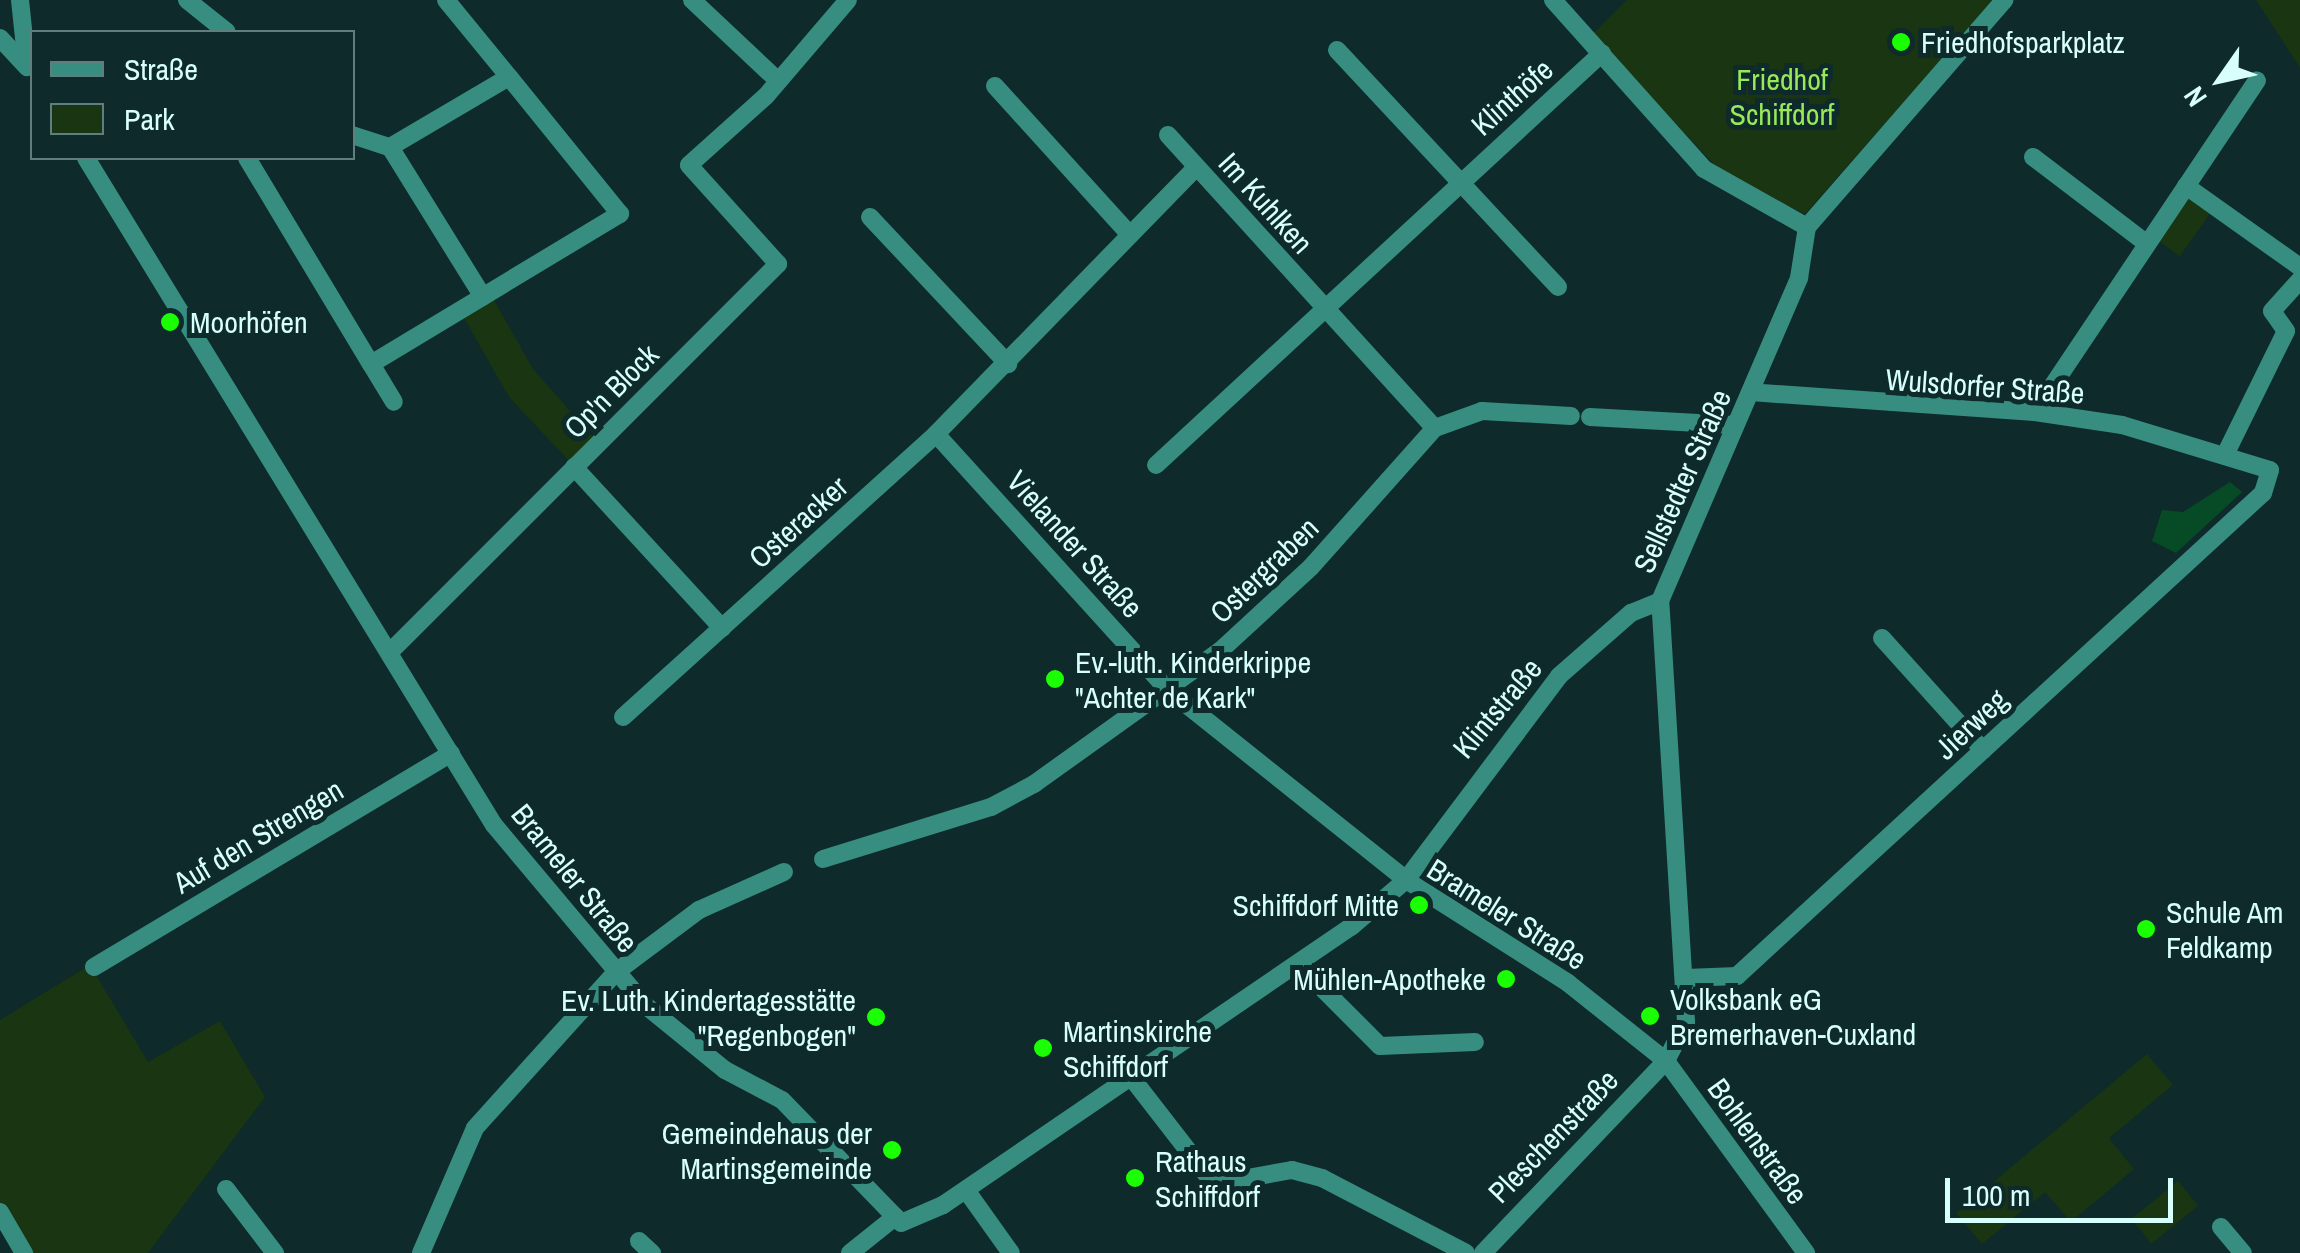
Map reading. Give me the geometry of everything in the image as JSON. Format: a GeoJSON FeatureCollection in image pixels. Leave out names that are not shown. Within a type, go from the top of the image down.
{"type":"FeatureCollection","features":[{"type":"Feature","properties":{"kind":"street"},"geometry":{"type":"LineString","coordinates":[[187,0],[224,30]]}},
{"type":"Feature","properties":{"kind":"street"},"geometry":{"type":"LineString","coordinates":[[371,364],[620,214],[446,0]]}},
{"type":"Feature","properties":{"kind":"street"},"geometry":{"type":"LineString","coordinates":[[692,0],[776,78],[848,0]]}},
{"type":"Feature","properties":{"kind":"street"},"geometry":{"type":"LineString","coordinates":[[1553,0],[1704,169],[1807,228],[2004,0]]}},
{"type":"Feature","properties":{"kind":"street"},"geometry":{"type":"LineString","coordinates":[[0,15],[19,2],[30,71]]}},
{"type":"Feature","properties":{"kind":"street"},"geometry":{"type":"LineString","coordinates":[[0,38],[30,71]]}},
{"type":"Feature","properties":{"kind":"street"},"geometry":{"type":"LineString","coordinates":[[1337,50],[1558,287]]}},
{"type":"Feature","properties":{"kind":"street","name":"Klinthöfe"},"geometry":{"type":"LineString","coordinates":[[1324,308],[1602,53]]}},
{"type":"Feature","properties":{"kind":"street"},"geometry":{"type":"LineString","coordinates":[[390,147],[509,77]]}},
{"type":"Feature","properties":{"kind":"street","name":"Op'n Block"},"geometry":{"type":"LineString","coordinates":[[390,652],[778,264],[690,165],[776,78]]}},
{"type":"Feature","properties":{"kind":"street"},"geometry":{"type":"LineString","coordinates":[[2036,412],[2257,80]]}},
{"type":"Feature","properties":{"kind":"street"},"geometry":{"type":"LineString","coordinates":[[995,86],[1130,234]]}},
{"type":"Feature","properties":{"kind":"street","name":"Im Kuhlken"},"geometry":{"type":"LineString","coordinates":[[1168,135],[1435,428]]}},
{"type":"Feature","properties":{"kind":"street"},"geometry":{"type":"LineString","coordinates":[[355,136],[390,147],[482,297]]}},
{"type":"Feature","properties":{"kind":"street"},"geometry":{"type":"LineString","coordinates":[[2033,157],[2148,244]]}},
{"type":"Feature","properties":{"kind":"street","name":"Brameler Straße"},"geometry":{"type":"LineString","coordinates":[[87,160],[494,825],[616,972],[678,1035],[804,1119],[895,1217],[915,1223],[966,1190],[1298,964],[1406,880],[1568,983],[1666,1061]]}},
{"type":"Feature","properties":{"kind":"street"},"geometry":{"type":"LineString","coordinates":[[248,160],[394,402]]}},
{"type":"Feature","properties":{"kind":"street","name":"Osteracker"},"geometry":{"type":"LineString","coordinates":[[622,718],[936,434],[1197,167]]}},
{"type":"Feature","properties":{"kind":"street"},"geometry":{"type":"LineString","coordinates":[[2186,186],[2300,267]]}},
{"type":"Feature","properties":{"kind":"street"},"geometry":{"type":"LineString","coordinates":[[870,217],[1008,364]]}},
{"type":"Feature","properties":{"kind":"street","name":"Sellstedter Straße"},"geometry":{"type":"LineString","coordinates":[[1666,1061],[1686,1022],[1686,978],[1660,601],[1799,278],[1807,228]]}},
{"type":"Feature","properties":{"kind":"street"},"geometry":{"type":"LineString","coordinates":[[2225,455],[2286,331],[2272,310],[2300,280]]}},
{"type":"Feature","properties":{"kind":"street"},"geometry":{"type":"LineString","coordinates":[[1156,465],[1324,308]]}},
{"type":"Feature","properties":{"kind":"street","name":"Wulsdorfer Straße"},"geometry":{"type":"LineString","coordinates":[[1751,392],[2036,412],[2225,455],[2270,470]]}},
{"type":"Feature","properties":{"kind":"street","name":"Ostergraben"},"geometry":{"type":"LineString","coordinates":[[823,859],[990,807],[1168,689],[1311,567],[1435,428],[1482,410],[1734,425]]}},
{"type":"Feature","properties":{"kind":"street","name":"Vielander Straße"},"geometry":{"type":"LineString","coordinates":[[936,434],[1168,689],[1406,880]]}},
{"type":"Feature","properties":{"kind":"street"},"geometry":{"type":"LineString","coordinates":[[574,467],[722,628]]}},
{"type":"Feature","properties":{"kind":"street","name":"Jierweg"},"geometry":{"type":"LineString","coordinates":[[1686,978],[1737,976],[2263,493],[2270,470]]}},
{"type":"Feature","properties":{"kind":"street","name":"Klintstraße"},"geometry":{"type":"LineString","coordinates":[[1406,880],[1548,688],[1631,613],[1660,601]]}},
{"type":"Feature","properties":{"kind":"street"},"geometry":{"type":"LineString","coordinates":[[1882,638],[1984,750]]}},
{"type":"Feature","properties":{"kind":"street","name":"Auf den Strengen"},"geometry":{"type":"LineString","coordinates":[[94,968],[450,753]]}},
{"type":"Feature","properties":{"kind":"street"},"geometry":{"type":"LineString","coordinates":[[420,1253],[475,1128],[616,972],[699,910],[784,872]]}},
{"type":"Feature","properties":{"kind":"street"},"geometry":{"type":"LineString","coordinates":[[1298,964],[1380,1046],[1475,1042]]}},
{"type":"Feature","properties":{"kind":"street","name":"Pleschenstraße"},"geometry":{"type":"LineString","coordinates":[[1483,1253],[1666,1061]]}},
{"type":"Feature","properties":{"kind":"street","name":"Bohlenstraße"},"geometry":{"type":"LineString","coordinates":[[1666,1061],[1806,1253]]}},
{"type":"Feature","properties":{"kind":"street"},"geometry":{"type":"LineString","coordinates":[[1132,1077],[1214,1184],[1292,1170],[1322,1178],[1466,1253]]}},
{"type":"Feature","properties":{"kind":"street"},"geometry":{"type":"LineString","coordinates":[[226,1189],[275,1253]]}},
{"type":"Feature","properties":{"kind":"street"},"geometry":{"type":"LineString","coordinates":[[966,1190],[1011,1253]]}},
{"type":"Feature","properties":{"kind":"street"},"geometry":{"type":"LineString","coordinates":[[0,1212],[24,1253]]}},
{"type":"Feature","properties":{"kind":"street"},"geometry":{"type":"LineString","coordinates":[[850,1253],[895,1217]]}},
{"type":"Feature","properties":{"kind":"street"},"geometry":{"type":"LineString","coordinates":[[2221,1227],[2243,1253]]}},
{"type":"Feature","properties":{"kind":"green space","name":"Friedhof Schiffdorf"},"geometry":{"type":"Polygon","coordinates":[[[1627,0],[1994,0],[1805,214],[1723,174],[1592,35],[1627,0]]]}},
{"type":"Feature","properties":{"kind":"green space"},"geometry":{"type":"Polygon","coordinates":[[[2256,0],[2300,0],[2300,68],[2256,0]]]}},
{"type":"Feature","properties":{"kind":"green space"},"geometry":{"type":"Polygon","coordinates":[[[2186,197],[2210,214],[2180,256],[2156,240],[2186,197]]]}},
{"type":"Feature","properties":{"kind":"green space"},"geometry":{"type":"Polygon","coordinates":[[[494,300],[533,369],[594,438],[571,463],[509,397],[464,318],[494,300]]]}},
{"type":"Feature","properties":{"kind":"green space"},"geometry":{"type":"Polygon","coordinates":[[[90,965],[148,1062],[220,1021],[265,1097],[148,1253],[18,1253],[0,1222],[0,1020],[90,965]]]}},
{"type":"Feature","properties":{"kind":"green space"},"geometry":{"type":"Polygon","coordinates":[[[2147,1054],[2173,1085],[2109,1138],[2134,1169],[2071,1222],[2045,1192],[1982,1244],[1956,1213],[2147,1054]]]}},
{"type":"Feature","properties":{"kind":"green space"},"geometry":{"type":"Polygon","coordinates":[[[2178,1181],[2198,1206],[2152,1244],[2131,1219],[2178,1181]]]}},
{"type":"Feature","properties":{"kind":"shaded area"},"geometry":{"type":"Polygon","coordinates":[[[2230,482],[2242,492],[2176,553],[2152,541],[2162,510],[2183,512],[2230,482]]]}},
{"type":"Feature","properties":{"kind":"place","name":"Friedhofsparkplatz"},"geometry":{"type":"Point","coordinates":[1901,42]}},
{"type":"Feature","properties":{"kind":"place","name":"Moorhöfen"},"geometry":{"type":"Point","coordinates":[170,322]}},
{"type":"Feature","properties":{"kind":"place","name":"Ev.-luth. Kinderkrippe \"Achter de Kark\""},"geometry":{"type":"Point","coordinates":[1055,679]}},
{"type":"Feature","properties":{"kind":"place","name":"Schiffdorf Mitte"},"geometry":{"type":"Point","coordinates":[1419,905]}},
{"type":"Feature","properties":{"kind":"place","name":"Schule Am Feldkamp"},"geometry":{"type":"Point","coordinates":[2146,929]}},
{"type":"Feature","properties":{"kind":"place","name":"Mühlen-Apotheke"},"geometry":{"type":"Point","coordinates":[1506,979]}},
{"type":"Feature","properties":{"kind":"place","name":"Volksbank eG Bremerhaven-Cuxland"},"geometry":{"type":"Point","coordinates":[1650,1016]}},
{"type":"Feature","properties":{"kind":"place","name":"Ev. Luth. Kindertagesstätte \"Regenbogen\""},"geometry":{"type":"Point","coordinates":[876,1017]}},
{"type":"Feature","properties":{"kind":"place","name":"Martinskirche Schiffdorf"},"geometry":{"type":"Point","coordinates":[1043,1048]}},
{"type":"Feature","properties":{"kind":"place","name":"Gemeindehaus der Martinsgemeinde"},"geometry":{"type":"Point","coordinates":[892,1150]}},
{"type":"Feature","properties":{"kind":"place","name":"Rathaus Schiffdorf"},"geometry":{"type":"Point","coordinates":[1135,1178]}}]}
